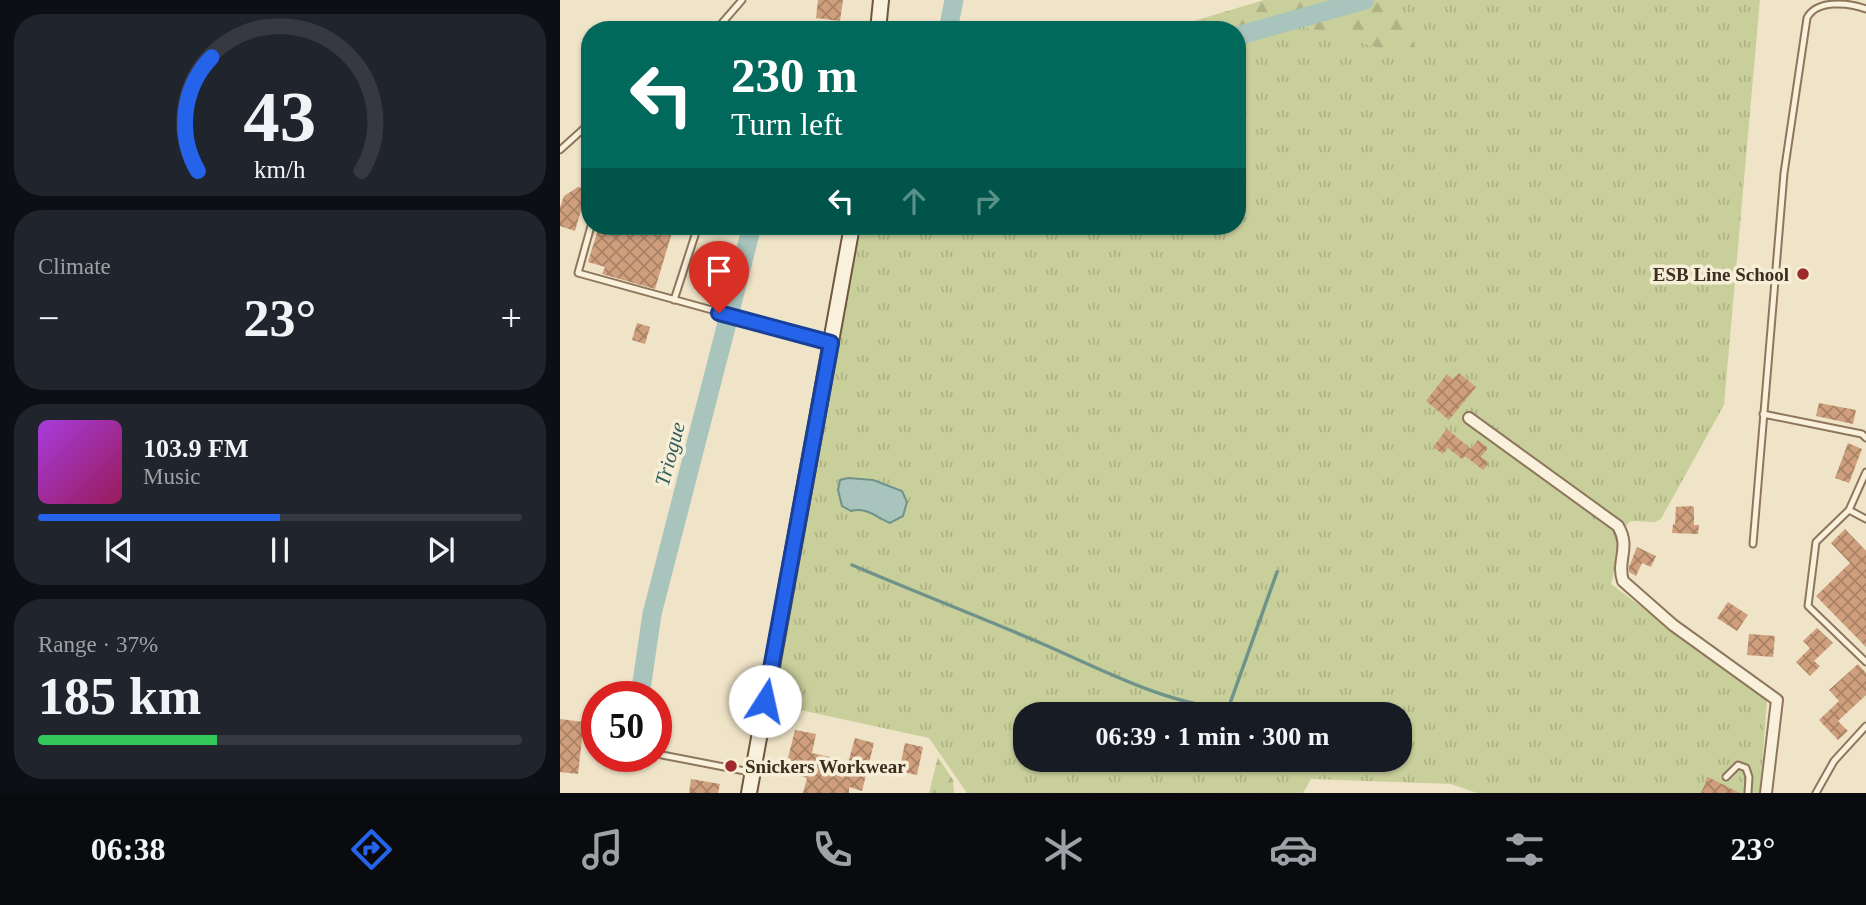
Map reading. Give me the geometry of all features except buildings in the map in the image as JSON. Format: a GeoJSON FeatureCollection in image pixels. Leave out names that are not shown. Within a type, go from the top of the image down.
{"type":"FeatureCollection","features":[{"type":"Feature","properties":{"kind":"main road"},"geometry":{"type":"LineString","coordinates":[[878,21],[881,0]]}},
{"type":"Feature","properties":{"kind":"main road"},"geometry":{"type":"LineString","coordinates":[[749,793],[850,235]]}},
{"type":"Feature","properties":{"kind":"street"},"geometry":{"type":"LineString","coordinates":[[1469,418],[1618,526],[1625,544],[1620,570],[1623,580],[1673,625],[1777,700],[1766,793]]}},
{"type":"Feature","properties":{"kind":"lane"},"geometry":{"type":"LineString","coordinates":[[724,21],[742,0]]}},
{"type":"Feature","properties":{"kind":"lane"},"geometry":{"type":"LineString","coordinates":[[1753,544],[1784,173],[1807,18],[1811,8],[1821,2],[1866,9]]}},
{"type":"Feature","properties":{"kind":"lane"},"geometry":{"type":"LineString","coordinates":[[560,150],[581,131]]}},
{"type":"Feature","properties":{"kind":"lane"},"geometry":{"type":"LineString","coordinates":[[589,235],[578,273],[831,343]]}},
{"type":"Feature","properties":{"kind":"lane"},"geometry":{"type":"LineString","coordinates":[[674,300],[695,235]]}},
{"type":"Feature","properties":{"kind":"lane"},"geometry":{"type":"LineString","coordinates":[[1763,414],[1862,433],[1866,438]]}},
{"type":"Feature","properties":{"kind":"lane"},"geometry":{"type":"LineString","coordinates":[[1866,472],[1849,510],[1816,542],[1808,606],[1866,662]]}},
{"type":"Feature","properties":{"kind":"lane"},"geometry":{"type":"LineString","coordinates":[[1849,510],[1866,519]]}},
{"type":"Feature","properties":{"kind":"lane"},"geometry":{"type":"LineString","coordinates":[[1816,793],[1834,761],[1866,726]]}},
{"type":"Feature","properties":{"kind":"lane"},"geometry":{"type":"LineString","coordinates":[[672,757],[753,772]]}},
{"type":"Feature","properties":{"kind":"lane"},"geometry":{"type":"LineString","coordinates":[[1727,777],[1738,765],[1746,768],[1749,777],[1748,793]]}},
{"type":"Feature","properties":{"kind":"green space"},"geometry":{"type":"Polygon","coordinates":[[[1264,0],[1377,0],[1406,19],[1419,59],[1294,24],[1246,38],[1246,21],[1194,21],[1264,0]]]}},
{"type":"Feature","properties":{"kind":"green space"},"geometry":{"type":"Polygon","coordinates":[[[1377,0],[1760,0],[1724,405],[1661,519],[1655,522],[1631,521],[1617,534],[1619,553],[1611,584],[1767,700],[1760,793],[1477,793],[1451,784],[1311,779],[1303,793],[967,793],[929,738],[768,703],[856,235],[1246,235],[1246,38],[1294,24],[1418,58],[1406,19],[1377,0]]]}},
{"type":"Feature","properties":{"kind":"green space"},"geometry":{"type":"Polygon","coordinates":[[[938,757],[953,780],[954,793],[929,793],[938,757]]]}},
{"type":"Feature","properties":{"kind":"water"},"geometry":{"type":"Polygon","coordinates":[[[840,480],[873,480],[902,491],[907,502],[903,516],[890,523],[867,511],[851,511],[842,506],[838,490],[840,480]]]}},
{"type":"Feature","properties":{"kind":"waterway","name":"Triogue"},"geometry":{"type":"LineString","coordinates":[[950,21],[954,0]]}},
{"type":"Feature","properties":{"kind":"waterway","name":"Triogue"},"geometry":{"type":"LineString","coordinates":[[1246,33],[1365,0]]}},
{"type":"Feature","properties":{"kind":"waterway","name":"Triogue"},"geometry":{"type":"LineString","coordinates":[[642,681],[652,614],[750,235]]}},
{"type":"Feature","properties":{"kind":"waterway"},"geometry":{"type":"LineString","coordinates":[[852,565],[1130,683],[1179,700],[1228,709],[1277,572]]}},
{"type":"Feature","properties":{"kind":"place","name":"ESB Line School"},"geometry":{"type":"Point","coordinates":[1803,274]}},
{"type":"Feature","properties":{"kind":"place","name":"Snickers Workwear"},"geometry":{"type":"Point","coordinates":[731,766]}},
{"type":"Feature","properties":{"kind":"route"},"geometry":{"type":"LineString","coordinates":[[719,313],[831,343],[765,701]]}}]}
